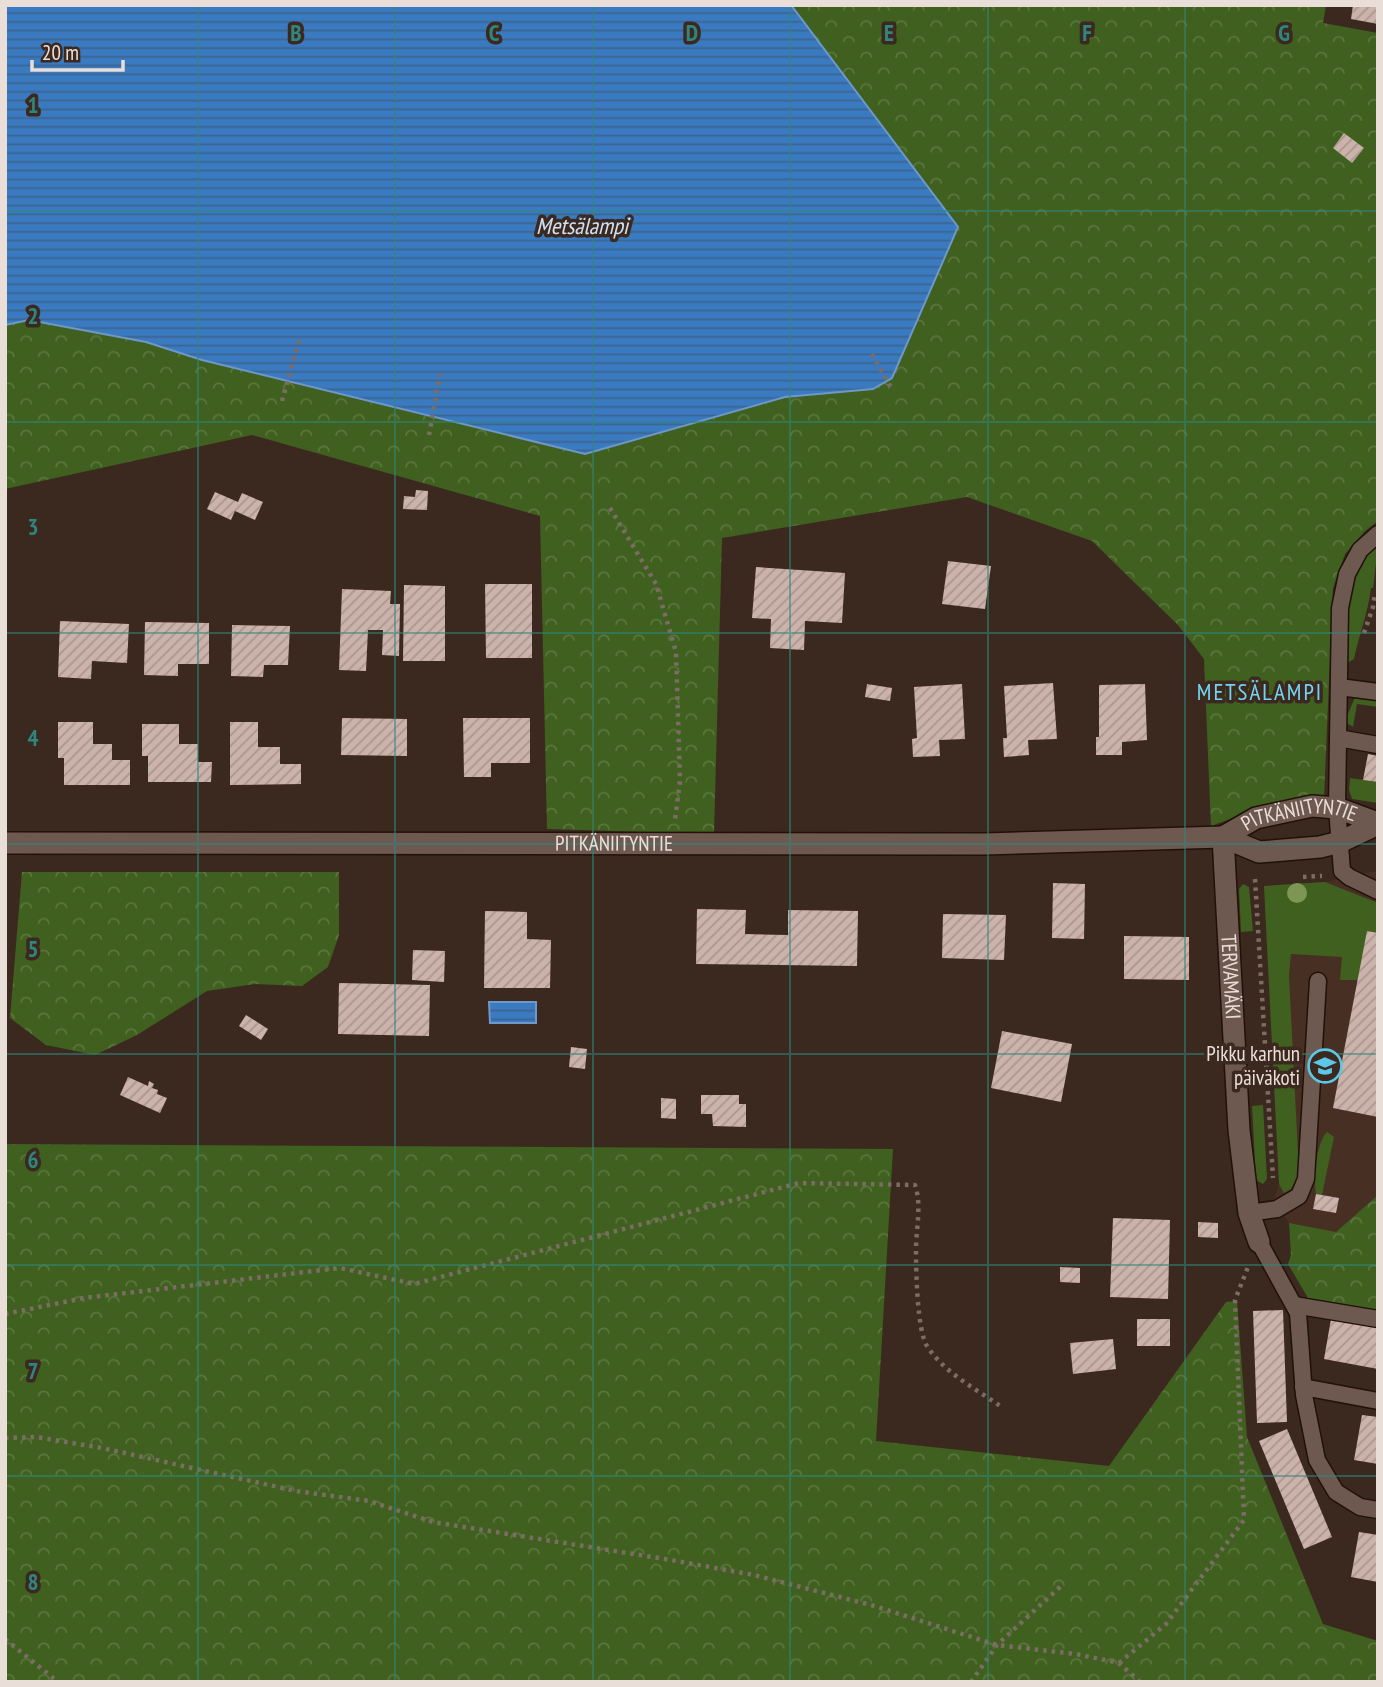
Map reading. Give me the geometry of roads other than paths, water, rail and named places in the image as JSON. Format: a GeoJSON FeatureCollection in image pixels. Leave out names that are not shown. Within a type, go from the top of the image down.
{"type":"FeatureCollection","features":[{"type":"Feature","properties":{"kind":"street","name":"PITKÄNIITYNTIE"},"geometry":{"type":"LineString","coordinates":[[1223,837],[1256,818],[1312,806],[1337,808],[1378,824]]}},
{"type":"Feature","properties":{"kind":"street","name":"PITKÄNIITYNTIE"},"geometry":{"type":"LineString","coordinates":[[5,843],[984,844],[1223,837],[1259,852],[1320,847],[1340,842],[1378,824]]}},
{"type":"Feature","properties":{"kind":"street","name":"TERVAMÄKI"},"geometry":{"type":"LineString","coordinates":[[1223,837],[1239,1130],[1249,1213],[1259,1242]]}},
{"type":"Feature","properties":{"kind":"lane"},"geometry":{"type":"LineString","coordinates":[[1378,534],[1360,550],[1347,574],[1340,608],[1337,808],[1342,871],[1378,891]]}},
{"type":"Feature","properties":{"kind":"lane"},"geometry":{"type":"LineString","coordinates":[[1339,687],[1378,692]]}},
{"type":"Feature","properties":{"kind":"lane"},"geometry":{"type":"LineString","coordinates":[[1338,738],[1378,745]]}},
{"type":"Feature","properties":{"kind":"lane"},"geometry":{"type":"LineString","coordinates":[[1249,1213],[1277,1209],[1299,1196],[1307,1179],[1318,981]]}},
{"type":"Feature","properties":{"kind":"lane"},"geometry":{"type":"LineString","coordinates":[[1259,1242],[1298,1313],[1303,1387],[1317,1460],[1336,1492],[1360,1507],[1378,1510]]}},
{"type":"Feature","properties":{"kind":"lane"},"geometry":{"type":"LineString","coordinates":[[1294,1305],[1378,1319]]}},
{"type":"Feature","properties":{"kind":"lane"},"geometry":{"type":"LineString","coordinates":[[1303,1387],[1378,1401]]}},
{"type":"Feature","properties":{"kind":"water","name":"Metsälampi"},"geometry":{"type":"Polygon","coordinates":[[[5,5],[791,5],[958,227],[892,378],[873,389],[785,397],[585,454],[202,360],[146,342],[29,320],[5,325],[5,5]]]}},
{"type":"Feature","properties":{"kind":"water"},"geometry":{"type":"Polygon","coordinates":[[[489,1002],[536,1002],[536,1023],[490,1023],[489,1002]]]}},
{"type":"Feature","properties":{"kind":"place","name":"Pikku karhun päiväkoti"},"geometry":{"type":"Point","coordinates":[1325,1066]}},
{"type":"Feature","properties":{"kind":"district","name":"METSÄLAMPI"},"geometry":{"type":"Point","coordinates":[1260,692]}}]}
